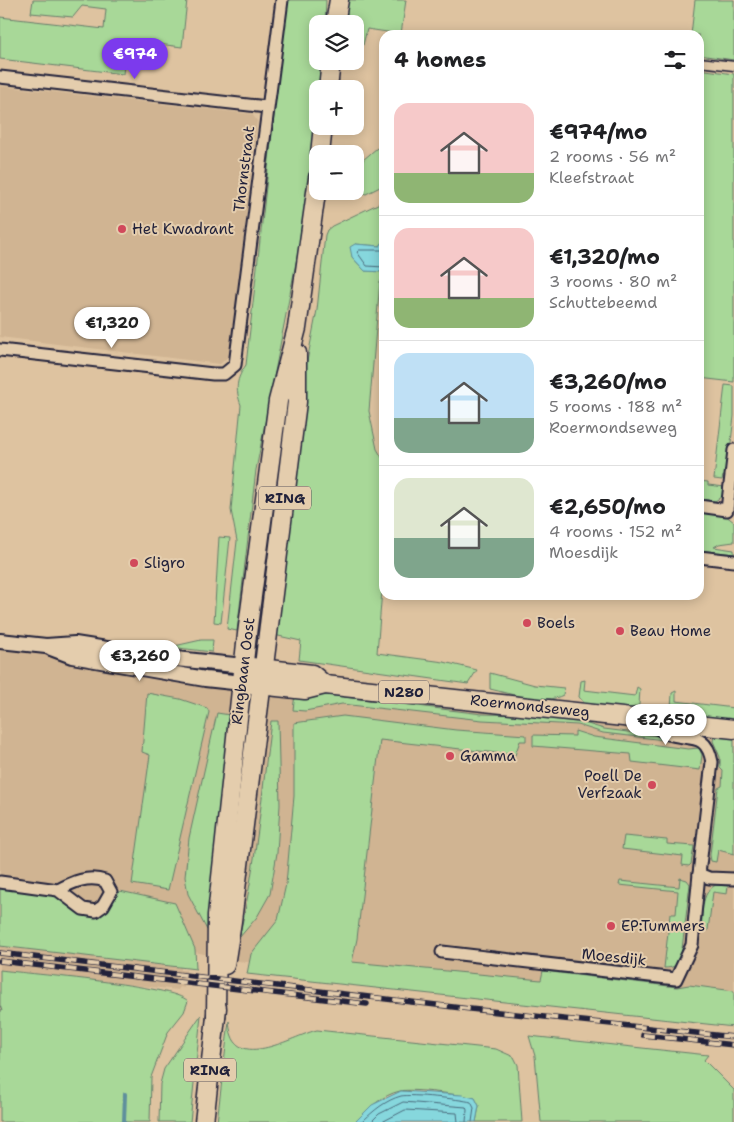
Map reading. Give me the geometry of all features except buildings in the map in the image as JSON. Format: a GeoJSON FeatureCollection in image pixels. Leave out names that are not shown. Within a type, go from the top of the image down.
{"type":"FeatureCollection","features":[{"type":"Feature","properties":{"kind":"main road","name":"Ringbaan Oost"},"geometry":{"type":"LineString","coordinates":[[216,1018],[217,915],[243,675],[278,400],[296,328],[315,200]]}},
{"type":"Feature","properties":{"kind":"main road","name":"Ringbaan Oost"},"geometry":{"type":"LineString","coordinates":[[204,1122],[216,1018],[232,921],[297,402],[296,328]]}},
{"type":"Feature","properties":{"kind":"main road","name":"Roermondseweg"},"geometry":{"type":"LineString","coordinates":[[243,675],[262,677],[312,674],[325,684],[734,729]]}},
{"type":"Feature","properties":{"kind":"street","name":"Thornstraat"},"geometry":{"type":"LineString","coordinates":[[0,350],[213,374],[224,374],[235,365],[282,0]]}},
{"type":"Feature","properties":{"kind":"street"},"geometry":{"type":"LineString","coordinates":[[704,63],[734,66]]}},
{"type":"Feature","properties":{"kind":"street"},"geometry":{"type":"LineString","coordinates":[[0,77],[267,107]]}},
{"type":"Feature","properties":{"kind":"street"},"geometry":{"type":"LineString","coordinates":[[704,507],[731,514],[734,450]]}},
{"type":"Feature","properties":{"kind":"street"},"geometry":{"type":"LineString","coordinates":[[704,558],[734,561]]}},
{"type":"Feature","properties":{"kind":"street","name":"Roermondseweg"},"geometry":{"type":"LineString","coordinates":[[0,641],[46,646],[75,644],[157,657],[243,675]]}},
{"type":"Feature","properties":{"kind":"street","name":"Moesdijk"},"geometry":{"type":"LineString","coordinates":[[442,952],[676,979],[692,945],[712,762],[710,751],[706,745],[693,737],[666,733],[642,719]]}},
{"type":"Feature","properties":{"kind":"street"},"geometry":{"type":"LineString","coordinates":[[699,874],[709,878],[734,879]]}},
{"type":"Feature","properties":{"kind":"street"},"geometry":{"type":"LineString","coordinates":[[0,882],[58,890]]}},
{"type":"Feature","properties":{"kind":"shaded area","name":"Het Kwadrant"},"geometry":{"type":"Polygon","coordinates":[[[0,86],[252,114],[257,121],[230,355],[220,364],[0,337],[0,86]]]}},
{"type":"Feature","properties":{"kind":"shaded area"},"geometry":{"type":"Polygon","coordinates":[[[0,636],[734,722],[734,1004],[501,977],[355,964],[244,962],[0,913],[0,636]]]}},
{"type":"Feature","properties":{"kind":"shaded area"},"geometry":{"type":"Polygon","coordinates":[[[0,946],[181,967],[181,970],[186,970],[184,988],[180,987],[178,990],[0,970],[0,946]]]}},
{"type":"Feature","properties":{"kind":"green space"},"geometry":{"type":"Polygon","coordinates":[[[33,0],[187,0],[182,47],[127,40],[123,74],[0,59],[0,17],[104,29],[106,9],[82,6],[73,17],[31,13],[33,0]]]}},
{"type":"Feature","properties":{"kind":"green space"},"geometry":{"type":"Polygon","coordinates":[[[287,0],[326,0],[325,15],[309,15],[309,70],[322,70],[321,80],[309,80],[309,135],[314,135],[313,145],[309,145],[309,181],[305,216],[256,470],[237,631],[227,629],[237,541],[231,510],[241,405],[238,384],[240,375],[246,365],[287,0]]]}},
{"type":"Feature","properties":{"kind":"green space"},"geometry":{"type":"Polygon","coordinates":[[[348,0],[406,0],[402,30],[367,29],[364,41],[364,15],[347,15],[348,0]]]}},
{"type":"Feature","properties":{"kind":"green space"},"geometry":{"type":"Polygon","coordinates":[[[695,0],[734,0],[734,60],[704,56],[704,30],[692,30],[695,0]]]}},
{"type":"Feature","properties":{"kind":"green space"},"geometry":{"type":"Polygon","coordinates":[[[704,70],[734,74],[734,382],[704,379],[704,70]]]}},
{"type":"Feature","properties":{"kind":"green space"},"geometry":{"type":"Polygon","coordinates":[[[377,148],[379,149],[379,188],[364,193],[364,159],[377,148]]]}},
{"type":"Feature","properties":{"kind":"green space"},"geometry":{"type":"Polygon","coordinates":[[[379,203],[379,246],[355,244],[352,257],[365,271],[379,272],[379,293],[369,411],[379,452],[379,600],[381,600],[377,653],[444,662],[477,670],[468,684],[299,660],[301,641],[274,635],[303,382],[317,310],[325,235],[332,226],[379,203]]]}},
{"type":"Feature","properties":{"kind":"green space"},"geometry":{"type":"Polygon","coordinates":[[[725,385],[734,386],[734,416],[727,477],[723,476],[722,480],[714,479],[725,385]]]}},
{"type":"Feature","properties":{"kind":"green space"},"geometry":{"type":"Polygon","coordinates":[[[704,482],[708,482],[708,485],[725,487],[724,495],[715,501],[704,500],[704,482]]]}},
{"type":"Feature","properties":{"kind":"green space"},"geometry":{"type":"Polygon","coordinates":[[[704,513],[725,515],[734,522],[734,542],[719,544],[714,547],[734,550],[734,554],[704,551],[704,513]]]}},
{"type":"Feature","properties":{"kind":"green space"},"geometry":{"type":"Polygon","coordinates":[[[219,537],[230,538],[221,623],[214,622],[219,537]]]}},
{"type":"Feature","properties":{"kind":"green space"},"geometry":{"type":"Polygon","coordinates":[[[201,640],[213,640],[212,652],[170,647],[201,640]]]}},
{"type":"Feature","properties":{"kind":"green space"},"geometry":{"type":"Polygon","coordinates":[[[490,673],[535,685],[564,688],[563,695],[556,698],[538,699],[490,689],[490,673]]]}},
{"type":"Feature","properties":{"kind":"green space"},"geometry":{"type":"Polygon","coordinates":[[[585,680],[584,690],[635,696],[637,687],[640,689],[639,705],[630,709],[585,704],[579,697],[581,681],[585,680]]]}},
{"type":"Feature","properties":{"kind":"green space"},"geometry":{"type":"Polygon","coordinates":[[[676,691],[676,701],[734,708],[734,721],[673,714],[671,709],[672,693],[676,691]]]}},
{"type":"Feature","properties":{"kind":"green space"},"geometry":{"type":"Polygon","coordinates":[[[147,693],[180,699],[207,708],[209,712],[168,890],[132,884],[150,755],[142,752],[147,693]]]}},
{"type":"Feature","properties":{"kind":"green space"},"geometry":{"type":"Polygon","coordinates":[[[295,694],[328,695],[482,714],[561,716],[604,729],[691,740],[691,743],[603,733],[578,725],[482,720],[342,704],[305,711],[293,710],[295,694]]]}},
{"type":"Feature","properties":{"kind":"green space"},"geometry":{"type":"Polygon","coordinates":[[[217,713],[230,715],[207,930],[188,894],[185,877],[189,838],[217,713]]]}},
{"type":"Feature","properties":{"kind":"green space"},"geometry":{"type":"Polygon","coordinates":[[[343,716],[456,730],[526,735],[526,741],[520,741],[515,755],[380,740],[357,939],[352,962],[541,980],[543,971],[677,987],[689,985],[734,991],[734,1027],[247,974],[251,954],[278,920],[286,884],[294,796],[294,723],[343,716]]]}},
{"type":"Feature","properties":{"kind":"green space"},"geometry":{"type":"Polygon","coordinates":[[[271,721],[278,721],[280,805],[277,853],[270,894],[257,917],[239,938],[254,857],[271,721]]]}},
{"type":"Feature","properties":{"kind":"green space"},"geometry":{"type":"Polygon","coordinates":[[[575,731],[594,737],[688,749],[699,748],[702,755],[700,770],[632,762],[631,754],[533,746],[533,735],[575,736],[575,731]]]}},
{"type":"Feature","properties":{"kind":"green space"},"geometry":{"type":"Polygon","coordinates":[[[714,736],[734,738],[734,854],[718,850],[716,862],[711,861],[710,855],[718,788],[722,786],[723,771],[720,768],[720,757],[713,741],[714,736]]]}},
{"type":"Feature","properties":{"kind":"green space"},"geometry":{"type":"Polygon","coordinates":[[[624,836],[667,840],[667,844],[694,846],[691,864],[689,866],[682,865],[683,856],[622,849],[624,836]]]}},
{"type":"Feature","properties":{"kind":"green space"},"geometry":{"type":"Polygon","coordinates":[[[680,878],[687,880],[690,884],[681,957],[674,966],[664,968],[670,914],[676,914],[678,891],[619,885],[620,881],[679,887],[680,878]]]}},
{"type":"Feature","properties":{"kind":"green space"},"geometry":{"type":"Polygon","coordinates":[[[716,885],[728,886],[727,894],[713,892],[708,930],[701,930],[705,898],[711,888],[716,885]]]}},
{"type":"Feature","properties":{"kind":"green space"},"geometry":{"type":"Polygon","coordinates":[[[0,888],[56,896],[77,910],[102,909],[120,891],[175,903],[195,949],[196,969],[0,946],[0,888]]]}},
{"type":"Feature","properties":{"kind":"green space"},"geometry":{"type":"Polygon","coordinates":[[[0,970],[130,985],[177,995],[188,1001],[184,1012],[168,1032],[151,1077],[150,1122],[0,1122],[0,1011],[2,1011],[0,1005],[0,970]]]}},
{"type":"Feature","properties":{"kind":"green space"},"geometry":{"type":"Polygon","coordinates":[[[201,1015],[190,1122],[159,1122],[160,1084],[164,1069],[201,1015]]]}},
{"type":"Feature","properties":{"kind":"green space"},"geometry":{"type":"Polygon","coordinates":[[[229,1021],[232,1036],[238,1045],[247,1049],[271,1046],[317,1030],[496,1049],[514,1057],[518,1065],[522,1122],[476,1122],[479,1106],[475,1098],[437,1092],[406,1090],[393,1093],[381,1099],[355,1122],[217,1122],[229,1021]]]}},
{"type":"Feature","properties":{"kind":"green space"},"geometry":{"type":"Polygon","coordinates":[[[529,1036],[708,1055],[704,1060],[734,1090],[734,1122],[541,1122],[535,1056],[529,1036]]]}},
{"type":"Feature","properties":{"kind":"water"},"geometry":{"type":"Polygon","coordinates":[[[355,244],[379,246],[379,272],[365,271],[352,257],[350,247],[355,244]]]}},
{"type":"Feature","properties":{"kind":"water"},"geometry":{"type":"Polygon","coordinates":[[[401,1091],[462,1095],[475,1098],[479,1106],[476,1122],[355,1122],[372,1105],[401,1091]]]}},
{"type":"Feature","properties":{"kind":"waterway"},"geometry":{"type":"LineString","coordinates":[[124,1122],[125,1094]]}},
{"type":"Feature","properties":{"kind":"railway"},"geometry":{"type":"LineString","coordinates":[[0,953],[470,1009],[734,1037]]}},
{"type":"Feature","properties":{"kind":"railway"},"geometry":{"type":"LineString","coordinates":[[0,961],[367,1004]]}},
{"type":"Feature","properties":{"kind":"railway"},"geometry":{"type":"LineString","coordinates":[[643,1035],[734,1045]]}},
{"type":"Feature","properties":{"kind":"place","name":"Het Kwadrant"},"geometry":{"type":"Point","coordinates":[122,229]}},
{"type":"Feature","properties":{"kind":"place","name":"Sligro"},"geometry":{"type":"Point","coordinates":[134,563]}},
{"type":"Feature","properties":{"kind":"place","name":"Boels"},"geometry":{"type":"Point","coordinates":[527,623]}},
{"type":"Feature","properties":{"kind":"place","name":"Beau Home"},"geometry":{"type":"Point","coordinates":[620,631]}},
{"type":"Feature","properties":{"kind":"place","name":"Gamma"},"geometry":{"type":"Point","coordinates":[450,756]}},
{"type":"Feature","properties":{"kind":"place","name":"Poell De Verfzaak"},"geometry":{"type":"Point","coordinates":[652,785]}},
{"type":"Feature","properties":{"kind":"place","name":"EP:Tummers"},"geometry":{"type":"Point","coordinates":[611,926]}}]}
